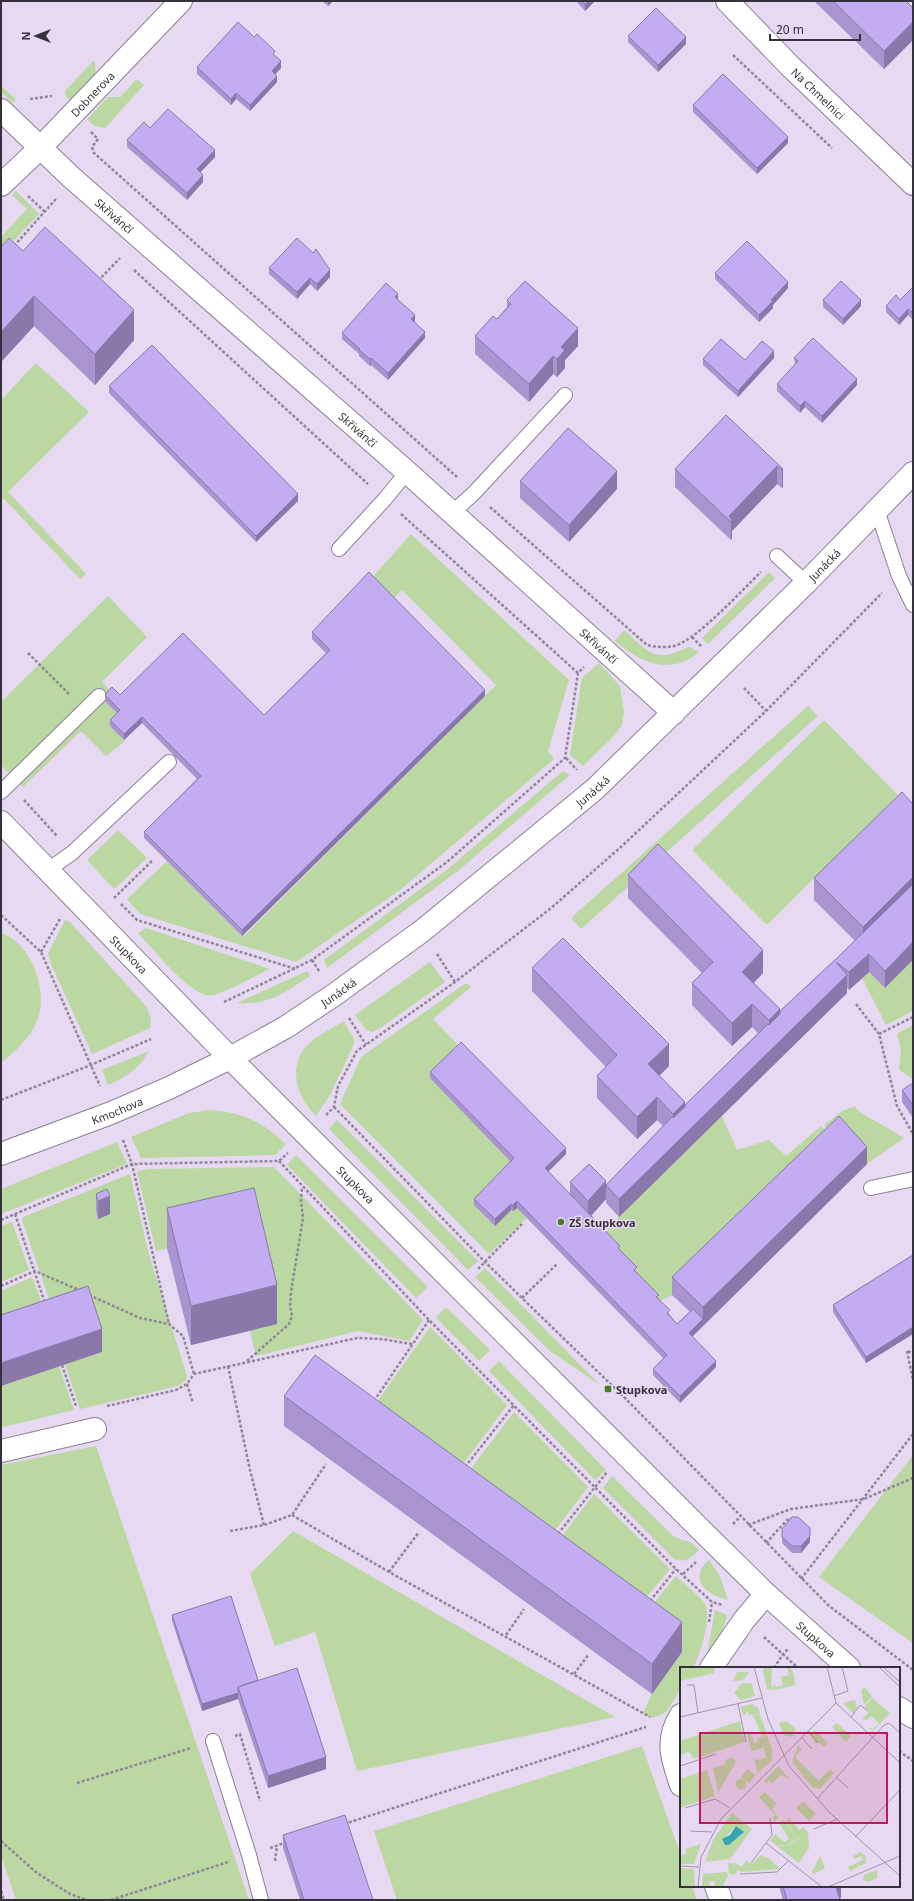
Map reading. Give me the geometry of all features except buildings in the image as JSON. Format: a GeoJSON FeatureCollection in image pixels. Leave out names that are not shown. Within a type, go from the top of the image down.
{"type":"FeatureCollection","features":[{"type":"Feature","properties":{"kind":"street","name":"Dobnerova"},"geometry":{"type":"LineString","coordinates":[[1,185],[40,148],[181,1]]}},
{"type":"Feature","properties":{"kind":"street","name":"Na Chmelnici"},"geometry":{"type":"LineString","coordinates":[[727,1],[790,66],[913,184]]}},
{"type":"Feature","properties":{"kind":"street","name":"Skřivánčí"},"geometry":{"type":"LineString","coordinates":[[1,110],[71,177],[407,472],[674,713]]}},
{"type":"Feature","properties":{"kind":"street","name":"Junácká"},"geometry":{"type":"LineString","coordinates":[[230,1058],[286,1027],[334,995],[422,931],[595,789],[806,583],[913,473]]}},
{"type":"Feature","properties":{"kind":"street","name":"Stupkova"},"geometry":{"type":"LineString","coordinates":[[1,822],[230,1058],[766,1594],[848,1667]]}},
{"type":"Feature","properties":{"kind":"street","name":"Kmochova"},"geometry":{"type":"LineString","coordinates":[[1,1154],[112,1113],[169,1088],[230,1058]]}},
{"type":"Feature","properties":{"kind":"street"},"geometry":{"type":"LineString","coordinates":[[1,1451],[95,1429]]}},
{"type":"Feature","properties":{"kind":"street"},"geometry":{"type":"LineString","coordinates":[[713,1667],[744,1620],[766,1594]]}},
{"type":"Feature","properties":{"kind":"street"},"geometry":{"type":"LineString","coordinates":[[900,1709],[913,1717]]}},
{"type":"Feature","properties":{"kind":"street"},"geometry":{"type":"LineString","coordinates":[[680,1717],[674,1726],[671,1747],[672,1759],[680,1782]]}},
{"type":"Feature","properties":{"kind":"street"},"geometry":{"type":"LineString","coordinates":[[716,1887],[721,1900]]}},
{"type":"Feature","properties":{"kind":"lane"},"geometry":{"type":"LineString","coordinates":[[452,513],[474,493],[565,395]]}},
{"type":"Feature","properties":{"kind":"lane"},"geometry":{"type":"LineString","coordinates":[[339,549],[385,499],[407,472]]}},
{"type":"Feature","properties":{"kind":"lane"},"geometry":{"type":"LineString","coordinates":[[877,510],[899,576],[913,605]]}},
{"type":"Feature","properties":{"kind":"lane"},"geometry":{"type":"LineString","coordinates":[[777,556],[806,583]]}},
{"type":"Feature","properties":{"kind":"lane"},"geometry":{"type":"LineString","coordinates":[[5,788],[99,696]]}},
{"type":"Feature","properties":{"kind":"lane"},"geometry":{"type":"LineString","coordinates":[[48,870],[72,853],[169,762]]}},
{"type":"Feature","properties":{"kind":"lane"},"geometry":{"type":"LineString","coordinates":[[871,1188],[913,1180]]}},
{"type":"Feature","properties":{"kind":"lane"},"geometry":{"type":"LineString","coordinates":[[213,1741],[249,1855],[261,1900]]}},
{"type":"Feature","properties":{"kind":"path"},"geometry":{"type":"LineString","coordinates":[[733,55],[832,148]]}},
{"type":"Feature","properties":{"kind":"path"},"geometry":{"type":"LineString","coordinates":[[27,100],[56,95]]}},
{"type":"Feature","properties":{"kind":"path"},"geometry":{"type":"LineString","coordinates":[[98,139],[92,147],[94,153],[474,493],[647,645],[658,647],[674,646],[692,637],[777,556]]}},
{"type":"Feature","properties":{"kind":"path"},"geometry":{"type":"LineString","coordinates":[[23,192],[45,212]]}},
{"type":"Feature","properties":{"kind":"path"},"geometry":{"type":"LineString","coordinates":[[11,249],[56,201]]}},
{"type":"Feature","properties":{"kind":"path"},"geometry":{"type":"LineString","coordinates":[[114,253],[126,263]]}},
{"type":"Feature","properties":{"kind":"path"},"geometry":{"type":"LineString","coordinates":[[95,284],[120,258]]}},
{"type":"Feature","properties":{"kind":"path"},"geometry":{"type":"LineString","coordinates":[[132,269],[578,673],[566,758],[448,862],[312,960],[297,969],[224,1002]]}},
{"type":"Feature","properties":{"kind":"path"},"geometry":{"type":"LineString","coordinates":[[322,1120],[334,1107],[338,1086],[357,1051],[455,982],[550,909],[616,852],[766,711],[899,576]]}},
{"type":"Feature","properties":{"kind":"path"},"geometry":{"type":"LineString","coordinates":[[692,637],[703,649]]}},
{"type":"Feature","properties":{"kind":"path"},"geometry":{"type":"LineString","coordinates":[[28,653],[85,709]]}},
{"type":"Feature","properties":{"kind":"path"},"geometry":{"type":"LineString","coordinates":[[744,688],[766,711]]}},
{"type":"Feature","properties":{"kind":"path"},"geometry":{"type":"LineString","coordinates":[[5,788],[72,853]]}},
{"type":"Feature","properties":{"kind":"path"},"geometry":{"type":"LineString","coordinates":[[114,898],[153,860]]}},
{"type":"Feature","properties":{"kind":"path"},"geometry":{"type":"LineString","coordinates":[[41,952],[73,896]]}},
{"type":"Feature","properties":{"kind":"path"},"geometry":{"type":"LineString","coordinates":[[120,904],[137,920],[297,969]]}},
{"type":"Feature","properties":{"kind":"path"},"geometry":{"type":"LineString","coordinates":[[1,915],[41,952],[100,1086]]}},
{"type":"Feature","properties":{"kind":"path"},"geometry":{"type":"LineString","coordinates":[[422,931],[455,982]]}},
{"type":"Feature","properties":{"kind":"path"},"geometry":{"type":"LineString","coordinates":[[312,960],[319,971]]}},
{"type":"Feature","properties":{"kind":"path"},"geometry":{"type":"LineString","coordinates":[[856,1004],[879,1034],[896,1106],[913,1134]]}},
{"type":"Feature","properties":{"kind":"path"},"geometry":{"type":"LineString","coordinates":[[879,1034],[913,1017]]}},
{"type":"Feature","properties":{"kind":"path"},"geometry":{"type":"LineString","coordinates":[[349,1018],[366,1045]]}},
{"type":"Feature","properties":{"kind":"path"},"geometry":{"type":"LineString","coordinates":[[1,1100],[91,1065],[151,1039]]}},
{"type":"Feature","properties":{"kind":"path"},"geometry":{"type":"LineString","coordinates":[[334,1107],[485,1262],[626,1399],[801,1579],[828,1605],[913,1670]]}},
{"type":"Feature","properties":{"kind":"path"},"geometry":{"type":"LineString","coordinates":[[123,1140],[132,1164],[169,1324]]}},
{"type":"Feature","properties":{"kind":"path"},"geometry":{"type":"LineString","coordinates":[[1,1220],[132,1164],[279,1161],[290,1151]]}},
{"type":"Feature","properties":{"kind":"path"},"geometry":{"type":"LineString","coordinates":[[279,1161],[429,1320],[676,1569],[712,1602]]}},
{"type":"Feature","properties":{"kind":"path"},"geometry":{"type":"LineString","coordinates":[[247,1362],[289,1324],[292,1316],[290,1306],[291,1292],[303,1218],[301,1200],[302,1186]]}},
{"type":"Feature","properties":{"kind":"path"},"geometry":{"type":"LineString","coordinates":[[15,1214],[47,1307]]}},
{"type":"Feature","properties":{"kind":"path"},"geometry":{"type":"LineString","coordinates":[[485,1262],[522,1224]]}},
{"type":"Feature","properties":{"kind":"path"},"geometry":{"type":"LineString","coordinates":[[522,1298],[557,1264]]}},
{"type":"Feature","properties":{"kind":"path"},"geometry":{"type":"LineString","coordinates":[[1,1286],[35,1271],[140,1318],[169,1324],[183,1336],[194,1374]]}},
{"type":"Feature","properties":{"kind":"path"},"geometry":{"type":"LineString","coordinates":[[370,1406],[429,1320]]}},
{"type":"Feature","properties":{"kind":"path"},"geometry":{"type":"LineString","coordinates":[[101,1407],[176,1390],[187,1384],[194,1374],[357,1338],[381,1339],[412,1344]]}},
{"type":"Feature","properties":{"kind":"path"},"geometry":{"type":"LineString","coordinates":[[913,1354],[908,1351],[913,1380]]}},
{"type":"Feature","properties":{"kind":"path"},"geometry":{"type":"LineString","coordinates":[[62,1365],[79,1412]]}},
{"type":"Feature","properties":{"kind":"path"},"geometry":{"type":"LineString","coordinates":[[228,1366],[250,1470],[264,1525]]}},
{"type":"Feature","properties":{"kind":"path"},"geometry":{"type":"LineString","coordinates":[[187,1384],[193,1403]]}},
{"type":"Feature","properties":{"kind":"path"},"geometry":{"type":"LineString","coordinates":[[462,1472],[514,1405]]}},
{"type":"Feature","properties":{"kind":"path"},"geometry":{"type":"LineString","coordinates":[[801,1579],[913,1434]]}},
{"type":"Feature","properties":{"kind":"path"},"geometry":{"type":"LineString","coordinates":[[230,1530],[264,1525],[292,1515],[326,1464]]}},
{"type":"Feature","properties":{"kind":"path"},"geometry":{"type":"LineString","coordinates":[[748,1525],[792,1508],[864,1499],[913,1478]]}},
{"type":"Feature","properties":{"kind":"path"},"geometry":{"type":"LineString","coordinates":[[553,1540],[595,1486]]}},
{"type":"Feature","properties":{"kind":"path"},"geometry":{"type":"LineString","coordinates":[[292,1515],[389,1572],[506,1635],[654,1719]]}},
{"type":"Feature","properties":{"kind":"path"},"geometry":{"type":"LineString","coordinates":[[766,1544],[787,1520],[794,1518]]}},
{"type":"Feature","properties":{"kind":"path"},"geometry":{"type":"LineString","coordinates":[[389,1572],[419,1532]]}},
{"type":"Feature","properties":{"kind":"path"},"geometry":{"type":"LineString","coordinates":[[683,1574],[699,1560]]}},
{"type":"Feature","properties":{"kind":"path"},"geometry":{"type":"LineString","coordinates":[[649,1602],[676,1569]]}},
{"type":"Feature","properties":{"kind":"path"},"geometry":{"type":"LineString","coordinates":[[506,1635],[524,1608]]}},
{"type":"Feature","properties":{"kind":"path"},"geometry":{"type":"LineString","coordinates":[[763,1636],[797,1667]]}},
{"type":"Feature","properties":{"kind":"path"},"geometry":{"type":"LineString","coordinates":[[574,1674],[589,1654]]}},
{"type":"Feature","properties":{"kind":"path"},"geometry":{"type":"LineString","coordinates":[[775,1667],[782,1654]]}},
{"type":"Feature","properties":{"kind":"path"},"geometry":{"type":"LineString","coordinates":[[338,1826],[647,1727]]}},
{"type":"Feature","properties":{"kind":"path"},"geometry":{"type":"LineString","coordinates":[[77,1783],[213,1741]]}},
{"type":"Feature","properties":{"kind":"path"},"geometry":{"type":"LineString","coordinates":[[900,1752],[913,1761]]}},
{"type":"Feature","properties":{"kind":"path"},"geometry":{"type":"LineString","coordinates":[[1,1841],[37,1873],[70,1894],[87,1900]]}},
{"type":"Feature","properties":{"kind":"path"},"geometry":{"type":"LineString","coordinates":[[277,1846],[292,1841]]}},
{"type":"Feature","properties":{"kind":"path"},"geometry":{"type":"LineString","coordinates":[[111,1900],[249,1855]]}},
{"type":"Feature","properties":{"kind":"path"},"geometry":{"type":"LineString","coordinates":[[1,1891],[4,1900]]}},
{"type":"Feature","properties":{"kind":"green space"},"geometry":{"type":"Polygon","coordinates":[[[93,61],[95,62],[96,77],[70,101],[66,96],[65,91],[93,61]]]}},
{"type":"Feature","properties":{"kind":"green space"},"geometry":{"type":"Polygon","coordinates":[[[137,79],[144,85],[105,128],[94,126],[87,119],[108,97],[120,97],[137,79]]]}},
{"type":"Feature","properties":{"kind":"green space"},"geometry":{"type":"Polygon","coordinates":[[[1,86],[16,99],[13,103],[1,92],[1,86]]]}},
{"type":"Feature","properties":{"kind":"green space"},"geometry":{"type":"Polygon","coordinates":[[[16,191],[39,214],[1,254],[1,237],[27,209],[12,195],[16,191]]]}},
{"type":"Feature","properties":{"kind":"green space"},"geometry":{"type":"Polygon","coordinates":[[[36,363],[89,412],[8,492],[86,574],[80,579],[4,499],[1,501],[1,400],[36,363]]]}},
{"type":"Feature","properties":{"kind":"green space"},"geometry":{"type":"Polygon","coordinates":[[[411,534],[569,680],[548,751],[554,759],[400,890],[296,962],[140,914],[127,899],[167,861],[243,937],[496,685],[402,590],[391,601],[370,580],[411,534]]]}},
{"type":"Feature","properties":{"kind":"green space"},"geometry":{"type":"Polygon","coordinates":[[[769,572],[775,578],[708,644],[702,638],[769,572]]]}},
{"type":"Feature","properties":{"kind":"green space"},"geometry":{"type":"Polygon","coordinates":[[[108,596],[147,637],[102,682],[113,694],[120,717],[112,726],[125,741],[106,756],[81,731],[23,787],[1,765],[1,702],[108,596]]]}},
{"type":"Feature","properties":{"kind":"green space"},"geometry":{"type":"Polygon","coordinates":[[[624,630],[643,647],[654,654],[666,655],[690,647],[699,652],[688,660],[677,664],[656,664],[635,655],[615,641],[624,630]]]}},
{"type":"Feature","properties":{"kind":"green space"},"geometry":{"type":"Polygon","coordinates":[[[599,663],[620,686],[624,712],[622,725],[615,735],[583,766],[570,755],[582,678],[599,663]]]}},
{"type":"Feature","properties":{"kind":"green space"},"geometry":{"type":"Polygon","coordinates":[[[808,706],[818,716],[581,929],[571,918],[808,706]]]}},
{"type":"Feature","properties":{"kind":"green space"},"geometry":{"type":"Polygon","coordinates":[[[824,720],[898,795],[767,925],[692,850],[824,720]]]}},
{"type":"Feature","properties":{"kind":"green space"},"geometry":{"type":"Polygon","coordinates":[[[563,771],[570,775],[459,870],[327,968],[324,960],[449,868],[563,771]]]}},
{"type":"Feature","properties":{"kind":"green space"},"geometry":{"type":"Polygon","coordinates":[[[118,830],[147,858],[114,889],[87,860],[118,830]]]}},
{"type":"Feature","properties":{"kind":"green space"},"geometry":{"type":"Polygon","coordinates":[[[65,920],[70,922],[146,1006],[151,1019],[150,1028],[92,1054],[51,964],[48,954],[65,920]]]}},
{"type":"Feature","properties":{"kind":"green space"},"geometry":{"type":"Polygon","coordinates":[[[146,928],[270,969],[220,993],[205,995],[195,990],[173,972],[138,933],[146,928]]]}},
{"type":"Feature","properties":{"kind":"green space"},"geometry":{"type":"Polygon","coordinates":[[[1,933],[12,938],[29,958],[35,970],[41,996],[40,1009],[34,1027],[22,1044],[1,1063],[1,933]]]}},
{"type":"Feature","properties":{"kind":"green space"},"geometry":{"type":"Polygon","coordinates":[[[913,960],[913,1011],[886,1025],[862,978],[869,972],[885,988],[913,960]]]}},
{"type":"Feature","properties":{"kind":"green space"},"geometry":{"type":"Polygon","coordinates":[[[430,962],[445,982],[379,1029],[372,1032],[366,1030],[355,1015],[430,962]]]}},
{"type":"Feature","properties":{"kind":"green space"},"geometry":{"type":"Polygon","coordinates":[[[307,971],[310,976],[276,997],[258,1002],[237,1003],[307,971]]]}},
{"type":"Feature","properties":{"kind":"green space"},"geometry":{"type":"Polygon","coordinates":[[[466,983],[471,987],[433,1019],[461,1048],[514,1165],[495,1226],[511,1210],[513,1211],[517,1208],[527,1218],[489,1254],[340,1104],[361,1057],[466,983]]]}},
{"type":"Feature","properties":{"kind":"green space"},"geometry":{"type":"Polygon","coordinates":[[[344,1021],[354,1039],[354,1044],[330,1095],[316,1116],[302,1098],[298,1088],[296,1078],[299,1057],[314,1039],[344,1021]]]}},
{"type":"Feature","properties":{"kind":"green space"},"geometry":{"type":"Polygon","coordinates":[[[913,1025],[913,1079],[899,1070],[901,1049],[897,1034],[913,1025]]]}},
{"type":"Feature","properties":{"kind":"green space"},"geometry":{"type":"Polygon","coordinates":[[[149,1051],[137,1067],[121,1079],[108,1085],[102,1070],[149,1051]]]}},
{"type":"Feature","properties":{"kind":"green space"},"geometry":{"type":"Polygon","coordinates":[[[855,1106],[858,1111],[904,1138],[867,1164],[824,1125],[842,1111],[855,1106]]]}},
{"type":"Feature","properties":{"kind":"green space"},"geometry":{"type":"Polygon","coordinates":[[[210,1110],[233,1113],[260,1124],[286,1144],[275,1155],[141,1158],[131,1137],[189,1113],[210,1110]]]}},
{"type":"Feature","properties":{"kind":"green space"},"geometry":{"type":"Polygon","coordinates":[[[722,1116],[737,1150],[769,1140],[786,1156],[821,1126],[834,1139],[672,1295],[656,1303],[604,1234],[619,1217],[722,1116]]]}},
{"type":"Feature","properties":{"kind":"green space"},"geometry":{"type":"Polygon","coordinates":[[[337,1120],[478,1261],[468,1270],[329,1129],[337,1120]]]}},
{"type":"Feature","properties":{"kind":"green space"},"geometry":{"type":"Polygon","coordinates":[[[117,1142],[127,1164],[1,1214],[1,1189],[117,1142]]]}},
{"type":"Feature","properties":{"kind":"green space"},"geometry":{"type":"Polygon","coordinates":[[[296,1155],[428,1287],[416,1298],[287,1165],[296,1155]]]}},
{"type":"Feature","properties":{"kind":"green space"},"geometry":{"type":"Polygon","coordinates":[[[274,1167],[423,1320],[409,1341],[358,1331],[256,1356],[250,1331],[254,1228],[156,1251],[137,1172],[147,1169],[274,1167]]]}},
{"type":"Feature","properties":{"kind":"green space"},"geometry":{"type":"Polygon","coordinates":[[[130,1174],[149,1255],[187,1376],[186,1380],[180,1385],[80,1409],[65,1364],[101,1352],[56,1319],[22,1220],[23,1217],[130,1174]]]}},
{"type":"Feature","properties":{"kind":"green space"},"geometry":{"type":"Polygon","coordinates":[[[12,1222],[29,1270],[1,1282],[1,1226],[12,1222]]]}},
{"type":"Feature","properties":{"kind":"green space"},"geometry":{"type":"Polygon","coordinates":[[[485,1268],[600,1385],[550,1351],[475,1277],[485,1268]]]}},
{"type":"Feature","properties":{"kind":"green space"},"geometry":{"type":"Polygon","coordinates":[[[32,1277],[49,1322],[1,1338],[1,1291],[32,1277]]]}},
{"type":"Feature","properties":{"kind":"green space"},"geometry":{"type":"Polygon","coordinates":[[[446,1307],[490,1350],[479,1361],[436,1318],[446,1307]]]}},
{"type":"Feature","properties":{"kind":"green space"},"geometry":{"type":"Polygon","coordinates":[[[430,1327],[507,1405],[449,1483],[364,1420],[430,1327]]]}},
{"type":"Feature","properties":{"kind":"green space"},"geometry":{"type":"Polygon","coordinates":[[[499,1361],[606,1470],[595,1480],[489,1371],[499,1361]]]}},
{"type":"Feature","properties":{"kind":"green space"},"geometry":{"type":"Polygon","coordinates":[[[59,1366],[74,1410],[3,1427],[1,1421],[1,1386],[59,1366]]]}},
{"type":"Feature","properties":{"kind":"green space"},"geometry":{"type":"Polygon","coordinates":[[[514,1412],[588,1487],[541,1549],[456,1488],[514,1412]]]}},
{"type":"Feature","properties":{"kind":"green space"},"geometry":{"type":"Polygon","coordinates":[[[96,1446],[249,1900],[16,1900],[1,1856],[1,1465],[96,1446]]]}},
{"type":"Feature","properties":{"kind":"green space"},"geometry":{"type":"Polygon","coordinates":[[[913,1455],[913,1643],[819,1577],[913,1455]]]}},
{"type":"Feature","properties":{"kind":"green space"},"geometry":{"type":"Polygon","coordinates":[[[612,1476],[674,1537],[692,1543],[699,1550],[688,1559],[674,1559],[603,1488],[612,1476]]]}},
{"type":"Feature","properties":{"kind":"green space"},"geometry":{"type":"Polygon","coordinates":[[[594,1494],[670,1569],[632,1615],[548,1554],[594,1494]]]}},
{"type":"Feature","properties":{"kind":"green space"},"geometry":{"type":"Polygon","coordinates":[[[293,1531],[615,1717],[357,1771],[315,1632],[275,1646],[250,1574],[293,1531]]]}},
{"type":"Feature","properties":{"kind":"green space"},"geometry":{"type":"Polygon","coordinates":[[[709,1560],[720,1576],[728,1600],[713,1594],[702,1585],[700,1574],[703,1567],[709,1560]]]}},
{"type":"Feature","properties":{"kind":"green space"},"geometry":{"type":"Polygon","coordinates":[[[676,1576],[703,1601],[707,1610],[706,1627],[702,1646],[693,1667],[680,1667],[680,1690],[667,1711],[651,1718],[643,1713],[652,1694],[682,1652],[639,1621],[676,1576]]]}},
{"type":"Feature","properties":{"kind":"green space"},"geometry":{"type":"Polygon","coordinates":[[[715,1610],[727,1615],[726,1621],[716,1643],[706,1659],[715,1610]]]}},
{"type":"Feature","properties":{"kind":"green space"},"geometry":{"type":"Polygon","coordinates":[[[642,1746],[680,1853],[680,1887],[692,1887],[697,1900],[397,1900],[374,1831],[642,1746]]]}},
{"type":"Feature","properties":{"kind":"place","name":"ZŠ Stupkova"},"geometry":{"type":"Point","coordinates":[561,1222]}},
{"type":"Feature","properties":{"kind":"place","name":"Stupkova"},"geometry":{"type":"Point","coordinates":[608,1389]}}]}
